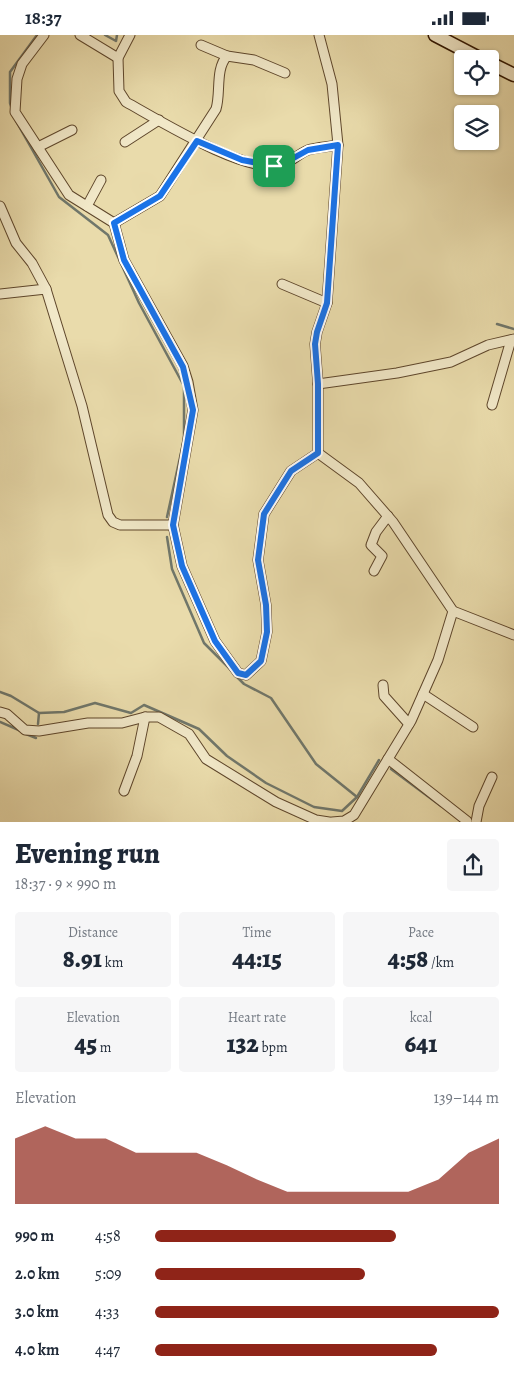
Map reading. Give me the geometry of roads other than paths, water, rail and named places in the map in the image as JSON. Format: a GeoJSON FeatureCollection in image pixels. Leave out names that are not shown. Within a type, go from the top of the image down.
{"type":"FeatureCollection","features":[{"type":"Feature","properties":{"kind":"main road"},"geometry":{"type":"LineString","coordinates":[[435,35],[464,50]]}},
{"type":"Feature","properties":{"kind":"main road"},"geometry":{"type":"LineString","coordinates":[[499,68],[514,75]]}},
{"type":"Feature","properties":{"kind":"street"},"geometry":{"type":"LineString","coordinates":[[44,35],[22,64],[17,79],[15,113],[69,195],[114,223],[124,260],[183,367],[193,410],[173,525],[182,566],[215,641],[238,673],[246,675],[261,661],[267,632],[266,605],[258,560],[264,514],[291,471],[318,453]]}},
{"type":"Feature","properties":{"kind":"street"},"geometry":{"type":"LineString","coordinates":[[80,35],[97,40],[118,58]]}},
{"type":"Feature","properties":{"kind":"street"},"geometry":{"type":"LineString","coordinates":[[130,35],[118,58],[119,91],[126,102],[197,141],[242,160],[274,166],[281,165],[308,150],[338,145]]}},
{"type":"Feature","properties":{"kind":"street"},"geometry":{"type":"LineString","coordinates":[[318,453],[317,332],[327,303],[338,145],[332,85],[319,35]]}},
{"type":"Feature","properties":{"kind":"street"},"geometry":{"type":"LineString","coordinates":[[201,45],[227,56],[254,60],[285,73]]}},
{"type":"Feature","properties":{"kind":"street"},"geometry":{"type":"LineString","coordinates":[[114,223],[160,196],[216,109],[219,99],[221,68],[227,56]]}},
{"type":"Feature","properties":{"kind":"street"},"geometry":{"type":"LineString","coordinates":[[125,142],[159,120]]}},
{"type":"Feature","properties":{"kind":"street"},"geometry":{"type":"LineString","coordinates":[[38,147],[72,130]]}},
{"type":"Feature","properties":{"kind":"street"},"geometry":{"type":"LineString","coordinates":[[86,206],[101,180]]}},
{"type":"Feature","properties":{"kind":"street"},"geometry":{"type":"LineString","coordinates":[[0,206],[16,243],[32,263],[46,289],[82,406],[108,515],[113,522],[120,525],[173,525]]}},
{"type":"Feature","properties":{"kind":"street"},"geometry":{"type":"LineString","coordinates":[[282,284],[327,303]]}},
{"type":"Feature","properties":{"kind":"street"},"geometry":{"type":"LineString","coordinates":[[0,294],[46,289]]}},
{"type":"Feature","properties":{"kind":"street"},"geometry":{"type":"LineString","coordinates":[[318,384],[398,373],[451,362],[488,345],[512,340],[492,405]]}},
{"type":"Feature","properties":{"kind":"street"},"geometry":{"type":"LineString","coordinates":[[318,453],[359,483],[388,516],[453,611],[514,635]]}},
{"type":"Feature","properties":{"kind":"street"},"geometry":{"type":"LineString","coordinates":[[374,571],[382,556],[371,545],[376,532],[388,516]]}},
{"type":"Feature","properties":{"kind":"street"},"geometry":{"type":"LineString","coordinates":[[0,712],[7,714],[25,730],[39,731],[88,723],[122,723],[145,717],[159,717],[189,734],[206,759],[276,802],[316,820],[330,822],[354,819],[409,724],[438,660],[453,611]]}},
{"type":"Feature","properties":{"kind":"street"},"geometry":{"type":"LineString","coordinates":[[383,685],[384,696],[409,724]]}},
{"type":"Feature","properties":{"kind":"street"},"geometry":{"type":"LineString","coordinates":[[423,694],[473,727]]}},
{"type":"Feature","properties":{"kind":"street"},"geometry":{"type":"LineString","coordinates":[[124,791],[137,756],[145,717]]}},
{"type":"Feature","properties":{"kind":"street"},"geometry":{"type":"LineString","coordinates":[[388,759],[470,822],[492,777]]}},
{"type":"Feature","properties":{"kind":"waterway"},"geometry":{"type":"LineString","coordinates":[[12,109],[10,103],[10,72],[37,35]]}},
{"type":"Feature","properties":{"kind":"waterway"},"geometry":{"type":"LineString","coordinates":[[105,35],[116,41],[117,35]]}},
{"type":"Feature","properties":{"kind":"waterway"},"geometry":{"type":"LineString","coordinates":[[16,121],[59,197],[108,235],[139,303],[184,386],[184,439],[167,517]]}},
{"type":"Feature","properties":{"kind":"waterway"},"geometry":{"type":"LineString","coordinates":[[497,324],[514,329]]}},
{"type":"Feature","properties":{"kind":"waterway"},"geometry":{"type":"LineString","coordinates":[[167,537],[172,569],[204,643],[233,672]]}},
{"type":"Feature","properties":{"kind":"waterway"},"geometry":{"type":"LineString","coordinates":[[236,676],[244,684],[271,698],[316,764],[357,797]]}},
{"type":"Feature","properties":{"kind":"waterway"},"geometry":{"type":"LineString","coordinates":[[0,692],[11,696],[39,713],[64,712],[95,703],[131,713],[144,705],[199,729],[227,756],[266,783],[314,807],[342,811],[357,797],[379,760]]}},
{"type":"Feature","properties":{"kind":"waterway"},"geometry":{"type":"LineString","coordinates":[[38,724],[39,713]]}},
{"type":"Feature","properties":{"kind":"waterway"},"geometry":{"type":"LineString","coordinates":[[0,722],[21,731]]}},
{"type":"Feature","properties":{"kind":"waterway"},"geometry":{"type":"LineString","coordinates":[[26,734],[36,738]]}},
{"type":"Feature","properties":{"kind":"waterway"},"geometry":{"type":"LineString","coordinates":[[391,769],[441,806]]}}]}
